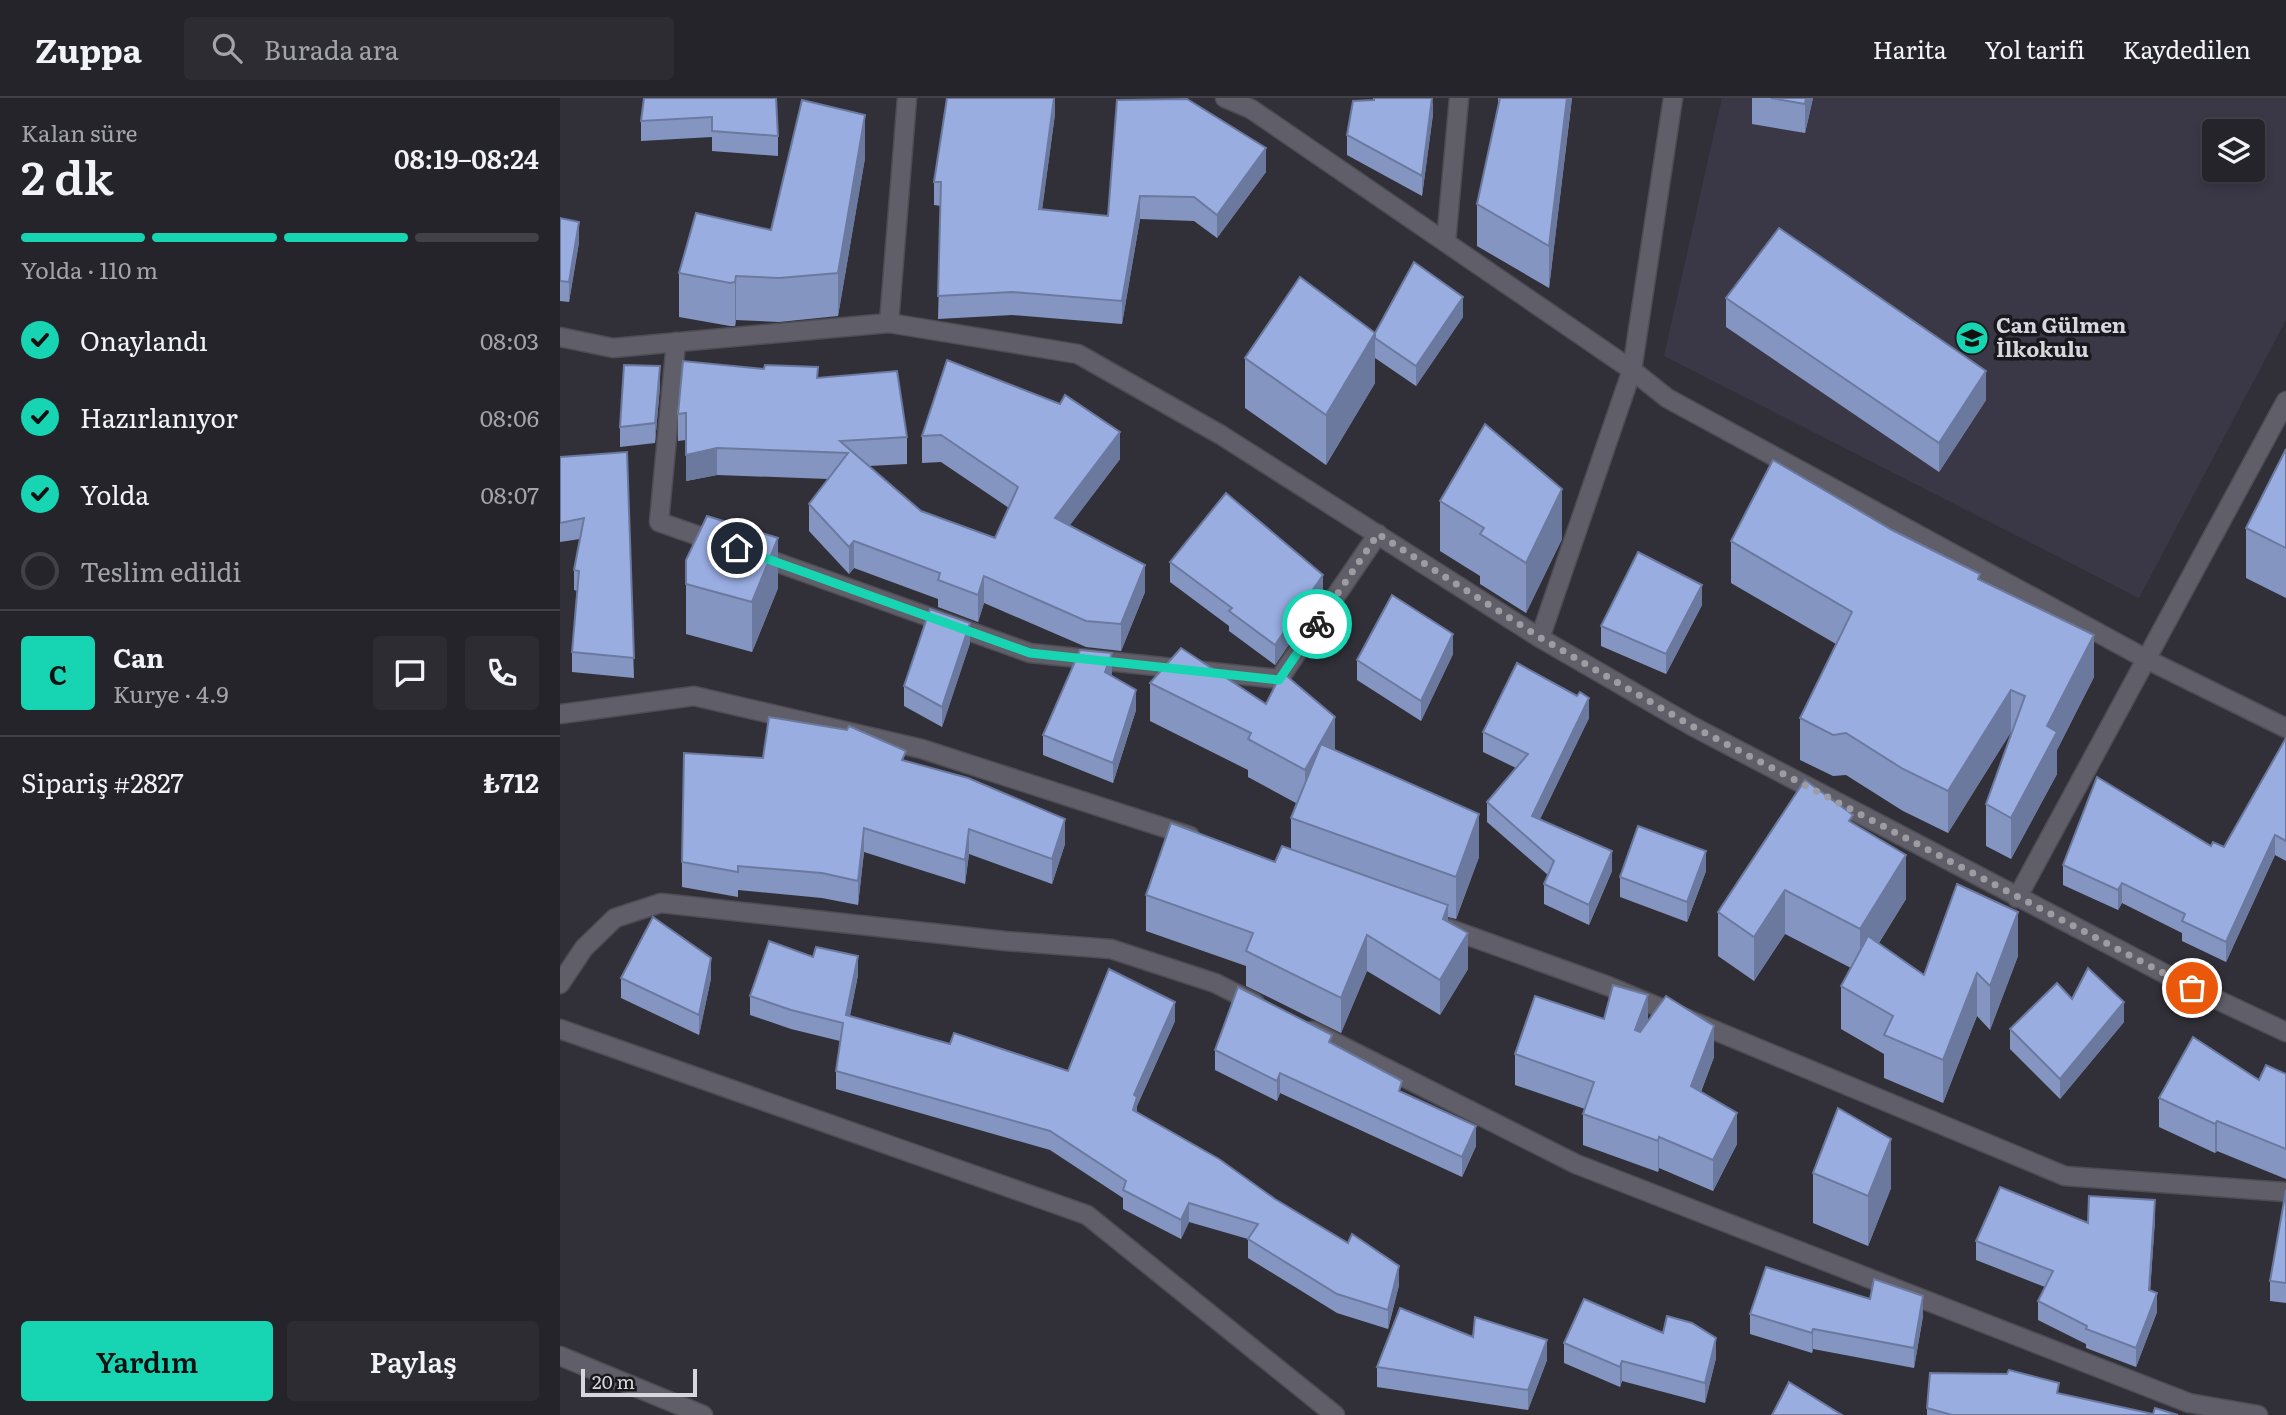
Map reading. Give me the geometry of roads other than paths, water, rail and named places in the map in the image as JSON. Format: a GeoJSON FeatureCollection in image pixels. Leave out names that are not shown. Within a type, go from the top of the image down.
{"type":"FeatureCollection","features":[{"type":"Feature","properties":{"kind":"street"},"geometry":{"type":"LineString","coordinates":[[889,323],[907,98]]}},
{"type":"Feature","properties":{"kind":"street"},"geometry":{"type":"LineString","coordinates":[[1225,98],[1251,109],[1632,370],[1667,398],[2148,660],[2286,728]]}},
{"type":"Feature","properties":{"kind":"street"},"geometry":{"type":"LineString","coordinates":[[1446,242],[1458,98]]}},
{"type":"Feature","properties":{"kind":"street"},"geometry":{"type":"LineString","coordinates":[[1541,638],[1632,370],[1673,98]]}},
{"type":"Feature","properties":{"kind":"street"},"geometry":{"type":"LineString","coordinates":[[560,337],[613,348],[889,323],[1078,354],[1222,435],[1541,638],[1692,726],[2017,898],[2192,988],[2286,1032]]}},
{"type":"Feature","properties":{"kind":"street"},"geometry":{"type":"LineString","coordinates":[[676,342],[659,522],[839,583],[1030,653],[1279,680],[1378,534]]}},
{"type":"Feature","properties":{"kind":"street"},"geometry":{"type":"LineString","coordinates":[[2017,898],[2286,401]]}},
{"type":"Feature","properties":{"kind":"street"},"geometry":{"type":"LineString","coordinates":[[560,714],[694,696],[922,749],[1205,841]]}},
{"type":"Feature","properties":{"kind":"street"},"geometry":{"type":"LineString","coordinates":[[560,984],[584,948],[615,918],[661,903],[1005,940],[1111,948],[1215,982],[1576,1164],[2189,1403],[2258,1415]]}},
{"type":"Feature","properties":{"kind":"street"},"geometry":{"type":"LineString","coordinates":[[1426,921],[1608,986],[2065,1176],[2286,1192]]}},
{"type":"Feature","properties":{"kind":"street"},"geometry":{"type":"LineString","coordinates":[[560,1029],[1087,1215],[1335,1415]]}},
{"type":"Feature","properties":{"kind":"street"},"geometry":{"type":"LineString","coordinates":[[560,1356],[703,1415]]}},
{"type":"Feature","properties":{"kind":"place","name":"Can Gülmen İlkokulu"},"geometry":{"type":"Point","coordinates":[1972,338]}}]}
